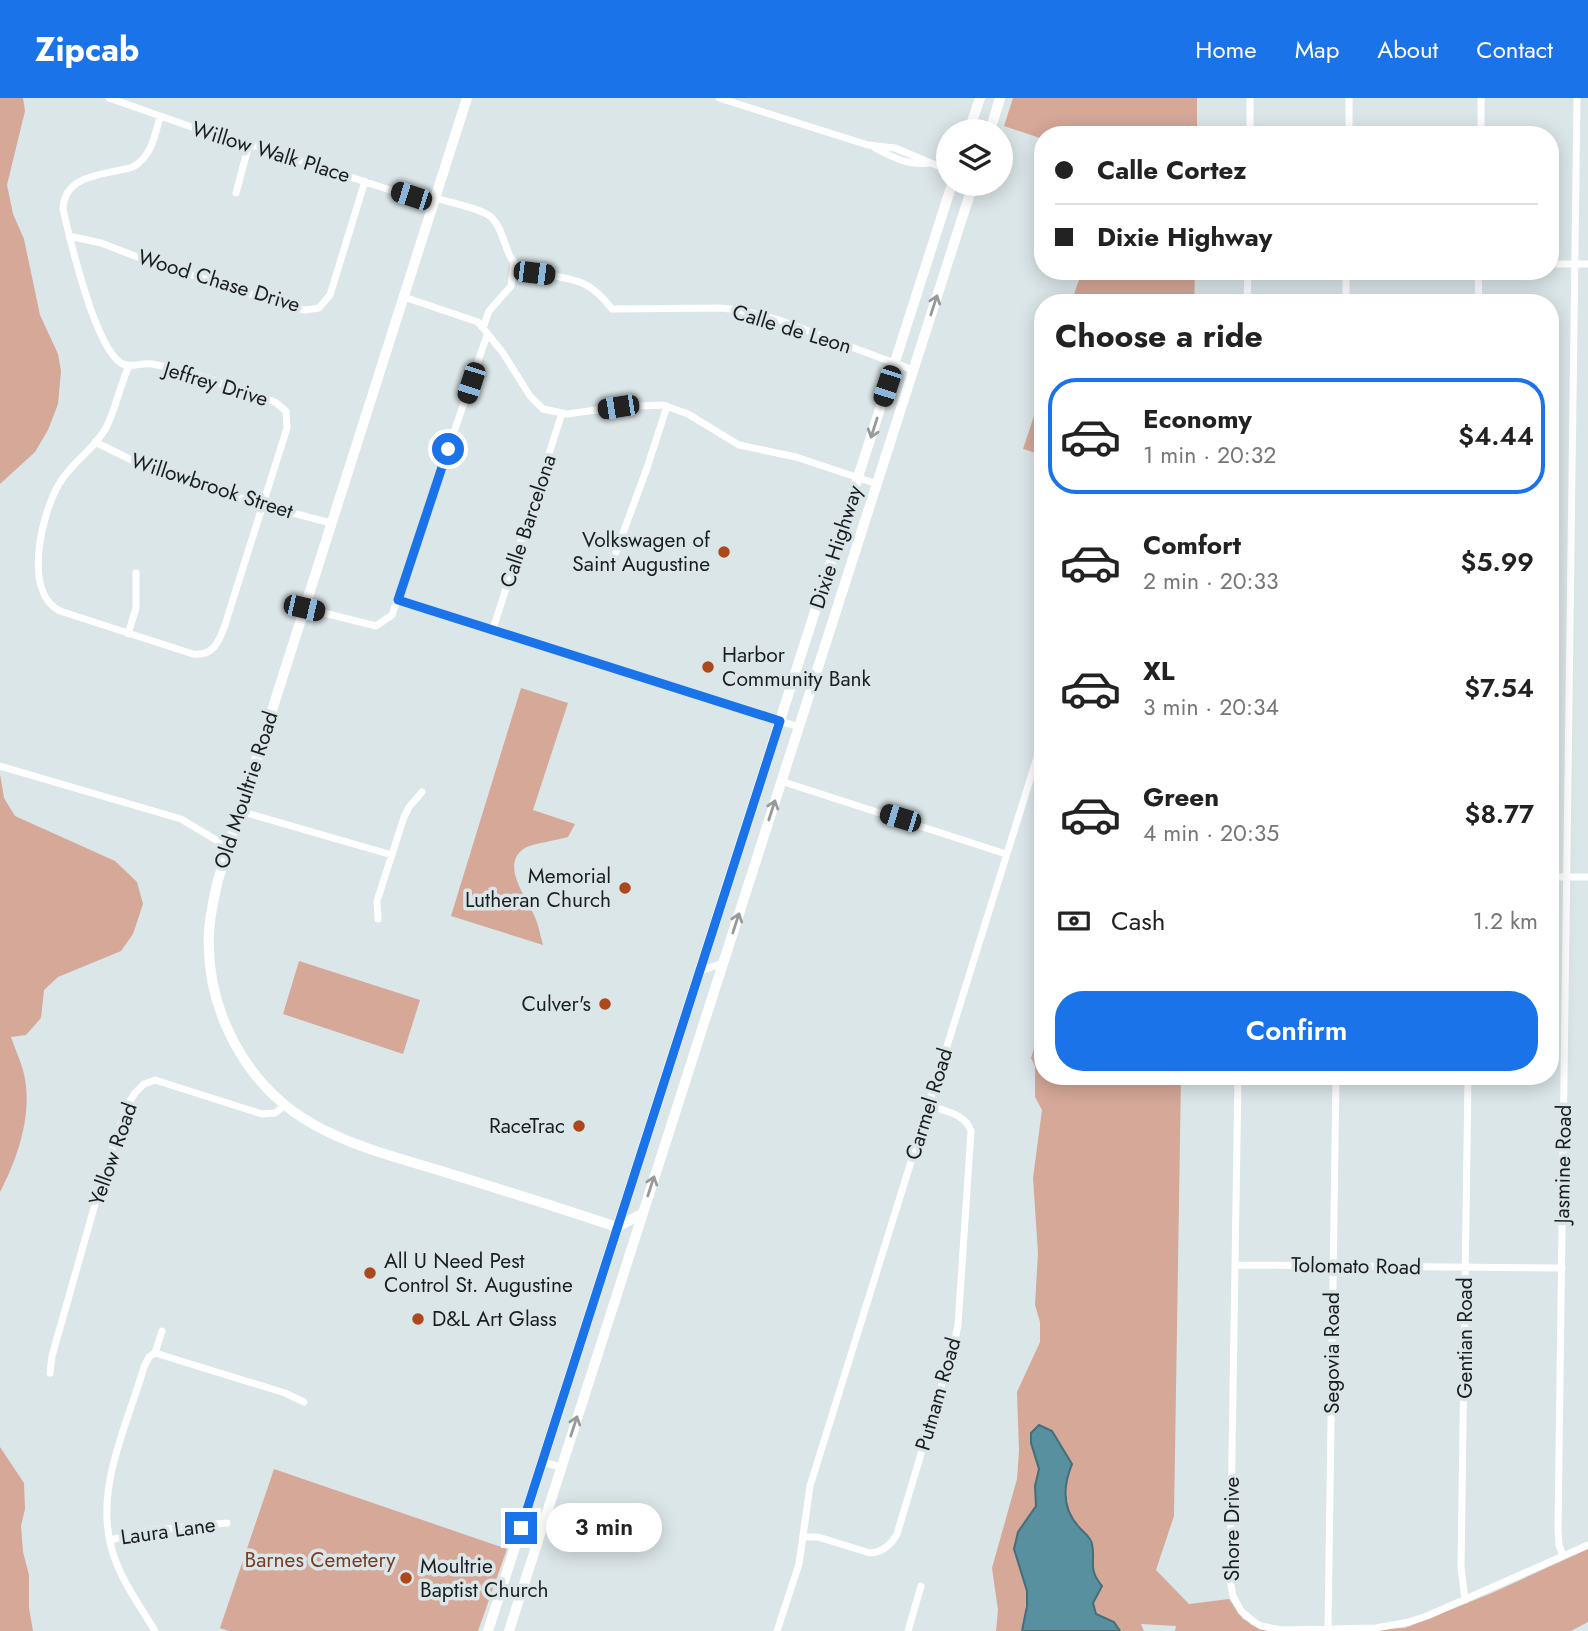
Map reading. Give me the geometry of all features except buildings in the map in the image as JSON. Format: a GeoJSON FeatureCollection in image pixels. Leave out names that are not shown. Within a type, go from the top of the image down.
{"type":"FeatureCollection","features":[{"type":"Feature","properties":{"kind":"main road","name":"Old Moultrie Road"},"geometry":{"type":"LineString","coordinates":[[467,98],[228,847],[212,907],[209,964],[227,1030],[236,1047],[257,1078],[285,1105],[311,1123],[348,1141],[618,1227]]}},
{"type":"Feature","properties":{"kind":"main road"},"geometry":{"type":"LineString","coordinates":[[973,119],[980,98]]}},
{"type":"Feature","properties":{"kind":"main road"},"geometry":{"type":"LineString","coordinates":[[994,119],[1000,98]]}},
{"type":"Feature","properties":{"kind":"main road","name":"Dixie Highway"},"geometry":{"type":"LineString","coordinates":[[488,1631],[948,196]]}},
{"type":"Feature","properties":{"kind":"main road"},"geometry":{"type":"LineString","coordinates":[[509,1631],[969,196]]}},
{"type":"Feature","properties":{"kind":"main road"},"geometry":{"type":"LineString","coordinates":[[618,1227],[642,1214]]}},
{"type":"Feature","properties":{"kind":"street","name":"Willow Walk Place"},"geometry":{"type":"LineString","coordinates":[[109,98],[195,129],[434,201]]}},
{"type":"Feature","properties":{"kind":"street"},"geometry":{"type":"LineString","coordinates":[[719,98],[868,145],[895,148],[919,156],[936,166]]}},
{"type":"Feature","properties":{"kind":"street"},"geometry":{"type":"LineString","coordinates":[[1250,98],[1250,126]]}},
{"type":"Feature","properties":{"kind":"street"},"geometry":{"type":"LineString","coordinates":[[1349,98],[1349,126]]}},
{"type":"Feature","properties":{"kind":"street"},"geometry":{"type":"LineString","coordinates":[[1481,98],[1481,126]]}},
{"type":"Feature","properties":{"kind":"street","name":"Jasmine Road"},"geometry":{"type":"LineString","coordinates":[[1563,1556],[1559,1545],[1559,1530],[1577,98]]}},
{"type":"Feature","properties":{"kind":"street"},"geometry":{"type":"LineString","coordinates":[[160,116],[152,145],[141,162],[124,170],[82,180],[64,195],[63,209],[69,236],[94,320],[117,360],[129,366],[107,425],[69,470],[53,496],[38,558],[44,598],[52,607],[128,634],[198,655],[210,651],[215,647],[224,628],[263,505]]}},
{"type":"Feature","properties":{"kind":"street"},"geometry":{"type":"LineString","coordinates":[[236,193],[249,144]]}},
{"type":"Feature","properties":{"kind":"street","name":"Wood Chase Drive"},"geometry":{"type":"LineString","coordinates":[[69,236],[101,243],[288,306],[305,310],[319,308],[330,295],[365,181]]}},
{"type":"Feature","properties":{"kind":"street"},"geometry":{"type":"LineString","coordinates":[[304,608],[376,626],[392,615],[485,331],[489,311],[511,286],[514,263],[499,229],[489,215],[434,201]]}},
{"type":"Feature","properties":{"kind":"street","name":"Calle de Leon"},"geometry":{"type":"LineString","coordinates":[[514,263],[524,271],[584,282],[600,293],[612,309],[740,310],[779,320],[913,370]]}},
{"type":"Feature","properties":{"kind":"street"},"geometry":{"type":"LineString","coordinates":[[1559,264],[1588,264]]}},
{"type":"Feature","properties":{"kind":"street"},"geometry":{"type":"LineString","coordinates":[[404,297],[475,320],[503,353],[526,390],[540,406],[552,412],[588,413],[640,405],[667,406],[688,414],[738,445],[796,457],[877,484]]}},
{"type":"Feature","properties":{"kind":"street","name":"Jeffrey Drive"},"geometry":{"type":"LineString","coordinates":[[129,366],[147,363],[170,368],[275,402],[284,408],[288,416],[287,428],[263,505]]}},
{"type":"Feature","properties":{"kind":"street"},"geometry":{"type":"LineString","coordinates":[[616,552],[667,406]]}},
{"type":"Feature","properties":{"kind":"street","name":"Calle Barcelona"},"geometry":{"type":"LineString","coordinates":[[493,629],[562,414]]}},
{"type":"Feature","properties":{"kind":"street","name":"Willowbrook Street"},"geometry":{"type":"LineString","coordinates":[[95,442],[150,469],[263,505],[331,523]]}},
{"type":"Feature","properties":{"kind":"street"},"geometry":{"type":"LineString","coordinates":[[128,634],[136,608],[136,573]]}},
{"type":"Feature","properties":{"kind":"street"},"geometry":{"type":"LineString","coordinates":[[398,600],[799,727]]}},
{"type":"Feature","properties":{"kind":"street"},"geometry":{"type":"LineString","coordinates":[[0,766],[168,814],[228,847]]}},
{"type":"Feature","properties":{"kind":"street","name":"Carmel Road"},"geometry":{"type":"LineString","coordinates":[[803,1537],[805,1511],[816,1470],[1034,766]]}},
{"type":"Feature","properties":{"kind":"street"},"geometry":{"type":"LineString","coordinates":[[781,781],[1006,854]]}},
{"type":"Feature","properties":{"kind":"street"},"geometry":{"type":"LineString","coordinates":[[378,919],[377,901],[404,817],[422,792]]}},
{"type":"Feature","properties":{"kind":"street"},"geometry":{"type":"LineString","coordinates":[[240,811],[392,855]]}},
{"type":"Feature","properties":{"kind":"street"},"geometry":{"type":"LineString","coordinates":[[1559,877],[1588,877]]}},
{"type":"Feature","properties":{"kind":"street"},"geometry":{"type":"LineString","coordinates":[[700,971],[723,963]]}},
{"type":"Feature","properties":{"kind":"street","name":"Yellow Road"},"geometry":{"type":"LineString","coordinates":[[50,1373],[52,1356],[100,1188],[128,1104],[135,1093],[144,1084],[155,1080],[262,1114],[275,1113],[285,1105]]}},
{"type":"Feature","properties":{"kind":"street","name":"Shore Drive"},"geometry":{"type":"LineString","coordinates":[[1238,1085],[1230,1580],[1233,1596],[1245,1615],[1261,1626],[1282,1630],[1376,1628],[1402,1624],[1465,1600],[1588,1545]]}},
{"type":"Feature","properties":{"kind":"street","name":"Segovia Road"},"geometry":{"type":"LineString","coordinates":[[1328,1629],[1336,1085]]}},
{"type":"Feature","properties":{"kind":"street","name":"Gentian Road"},"geometry":{"type":"LineString","coordinates":[[1465,1600],[1461,1567],[1468,1085]]}},
{"type":"Feature","properties":{"kind":"street","name":"Putnam Road"},"geometry":{"type":"LineString","coordinates":[[803,1537],[818,1537],[870,1553],[877,1553],[890,1545],[897,1534],[949,1363],[958,1325],[971,1132],[969,1125],[962,1118],[928,1105]]}},
{"type":"Feature","properties":{"kind":"street","name":"Tolomato Road"},"geometry":{"type":"LineString","coordinates":[[1235,1265],[1562,1268]]}},
{"type":"Feature","properties":{"kind":"street"},"geometry":{"type":"LineString","coordinates":[[155,1631],[118,1564],[110,1539],[107,1506],[111,1474],[144,1367],[149,1357],[155,1353],[162,1331]]}},
{"type":"Feature","properties":{"kind":"street"},"geometry":{"type":"LineString","coordinates":[[155,1353],[285,1393],[304,1402]]}},
{"type":"Feature","properties":{"kind":"street"},"geometry":{"type":"LineString","coordinates":[[542,1462],[561,1467]]}},
{"type":"Feature","properties":{"kind":"street","name":"Laura Lane"},"geometry":{"type":"LineString","coordinates":[[110,1539],[154,1530],[227,1523]]}},
{"type":"Feature","properties":{"kind":"street"},"geometry":{"type":"LineString","coordinates":[[777,1631],[799,1564],[803,1537]]}},
{"type":"Feature","properties":{"kind":"street"},"geometry":{"type":"LineString","coordinates":[[908,1631],[922,1586]]}},
{"type":"Feature","properties":{"kind":"green space"},"geometry":{"type":"Polygon","coordinates":[[[0,98],[23,98],[25,111],[7,185],[13,214],[24,239],[40,315],[58,354],[61,371],[58,404],[48,430],[35,452],[0,484],[0,98]]]}},
{"type":"Feature","properties":{"kind":"green space"},"geometry":{"type":"Polygon","coordinates":[[[1013,98],[1197,98],[1197,126],[1034,126],[1034,136],[1013,129],[1013,119],[1006,119],[1013,98]]]}},
{"type":"Feature","properties":{"kind":"green space"},"geometry":{"type":"Polygon","coordinates":[[[1079,280],[1195,280],[1194,294],[1074,294],[1079,280]]]}},
{"type":"Feature","properties":{"kind":"green space"},"geometry":{"type":"Polygon","coordinates":[[[1034,416],[1034,452],[1023,449],[1034,416]]]}},
{"type":"Feature","properties":{"kind":"green space"},"geometry":{"type":"Polygon","coordinates":[[[521,688],[568,703],[533,810],[575,824],[568,837],[525,848],[518,854],[514,870],[536,920],[543,945],[451,916],[521,688]]]}},
{"type":"Feature","properties":{"kind":"green space"},"geometry":{"type":"Polygon","coordinates":[[[0,774],[4,798],[15,816],[115,861],[137,882],[143,904],[133,934],[121,951],[58,977],[44,990],[41,1018],[26,1035],[11,1037],[24,1074],[27,1104],[18,1150],[0,1192],[0,774]]]}},
{"type":"Feature","properties":{"kind":"green space"},"geometry":{"type":"Polygon","coordinates":[[[299,961],[420,1000],[403,1054],[283,1014],[299,961]]]}},
{"type":"Feature","properties":{"kind":"green space"},"geometry":{"type":"Polygon","coordinates":[[[1035,1085],[1181,1085],[1174,1516],[1156,1570],[1189,1604],[1229,1599],[1243,1619],[1268,1631],[1175,1631],[1176,1626],[1141,1624],[1144,1631],[1120,1631],[1114,1622],[1096,1614],[1092,1603],[1102,1587],[1093,1570],[1091,1541],[1073,1520],[1065,1497],[1072,1464],[1031,1443],[1039,1469],[1035,1486],[1036,1506],[1018,1532],[1014,1549],[1027,1591],[1024,1627],[1022,1631],[996,1631],[998,1610],[992,1568],[1017,1479],[1017,1392],[1040,1342],[1040,1322],[1035,1305],[1038,1253],[1033,1178],[1042,1110],[1035,1097],[1035,1085]]]}},
{"type":"Feature","properties":{"kind":"green space"},"geometry":{"type":"Polygon","coordinates":[[[0,1447],[24,1483],[25,1509],[21,1526],[23,1552],[29,1575],[29,1608],[33,1631],[0,1631],[0,1447]]]}},
{"type":"Feature","properties":{"kind":"green space","name":"Barnes Cemetery"},"geometry":{"type":"Polygon","coordinates":[[[274,1469],[507,1549],[478,1631],[229,1631],[220,1628],[274,1469]]]}},
{"type":"Feature","properties":{"kind":"green space"},"geometry":{"type":"Polygon","coordinates":[[[1588,1549],[1588,1622],[1571,1631],[1339,1631],[1405,1628],[1492,1593],[1588,1549]]]}},
{"type":"Feature","properties":{"kind":"water"},"geometry":{"type":"Polygon","coordinates":[[[1039,1425],[1052,1431],[1072,1464],[1065,1497],[1073,1520],[1091,1541],[1093,1570],[1102,1586],[1093,1603],[1096,1614],[1114,1622],[1120,1631],[1022,1631],[1027,1591],[1014,1549],[1018,1532],[1036,1506],[1035,1486],[1039,1469],[1031,1443],[1031,1433],[1039,1425]]]}},
{"type":"Feature","properties":{"kind":"place","name":"Volkswagen of Saint Augustine"},"geometry":{"type":"Point","coordinates":[724,552]}},
{"type":"Feature","properties":{"kind":"place","name":"Harbor Community Bank"},"geometry":{"type":"Point","coordinates":[708,667]}},
{"type":"Feature","properties":{"kind":"place","name":"Memorial Lutheran Church"},"geometry":{"type":"Point","coordinates":[625,888]}},
{"type":"Feature","properties":{"kind":"place","name":"Culver's"},"geometry":{"type":"Point","coordinates":[605,1004]}},
{"type":"Feature","properties":{"kind":"place","name":"RaceTrac"},"geometry":{"type":"Point","coordinates":[579,1126]}},
{"type":"Feature","properties":{"kind":"place","name":"All U Need Pest Control St. Augustine"},"geometry":{"type":"Point","coordinates":[370,1273]}},
{"type":"Feature","properties":{"kind":"place","name":"D&L Art Glass"},"geometry":{"type":"Point","coordinates":[418,1319]}},
{"type":"Feature","properties":{"kind":"place","name":"Moultrie Baptist Church"},"geometry":{"type":"Point","coordinates":[406,1578]}},
{"type":"Feature","properties":{"kind":"route"},"geometry":{"type":"LineString","coordinates":[[448,449],[398,600],[780,721],[521,1528]]}}]}
